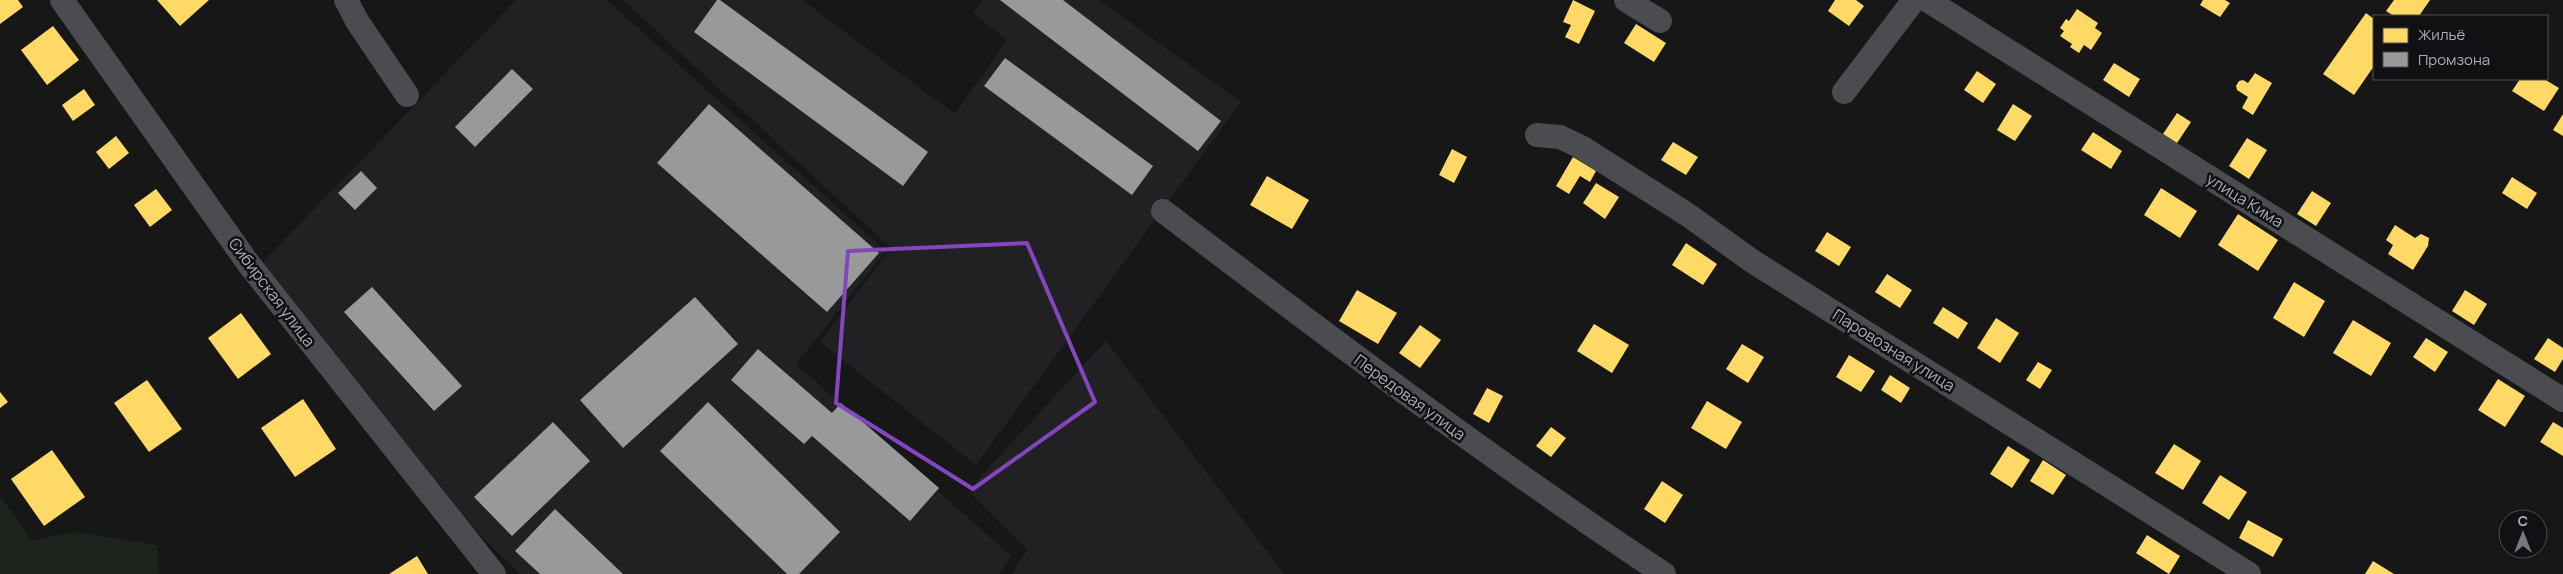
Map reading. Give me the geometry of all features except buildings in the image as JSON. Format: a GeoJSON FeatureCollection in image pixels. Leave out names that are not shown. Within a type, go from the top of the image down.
{"type":"FeatureCollection","features":[{"type":"Feature","properties":{"kind":"street","name":"Сибирская улица"},"geometry":{"type":"LineString","coordinates":[[62,0],[248,263],[494,574]]}},
{"type":"Feature","properties":{"kind":"street"},"geometry":{"type":"LineString","coordinates":[[346,0],[357,21],[407,95]]}},
{"type":"Feature","properties":{"kind":"street"},"geometry":{"type":"LineString","coordinates":[[1626,0],[1660,21]]}},
{"type":"Feature","properties":{"kind":"street"},"geometry":{"type":"LineString","coordinates":[[1844,92],[1914,0]]}},
{"type":"Feature","properties":{"kind":"street","name":"улица Кима"},"geometry":{"type":"LineString","coordinates":[[1927,0],[2563,400]]}},
{"type":"Feature","properties":{"kind":"street","name":"Паровозная улица"},"geometry":{"type":"LineString","coordinates":[[1538,135],[1560,137],[1581,147],[1688,215],[1752,261],[2249,574]]}},
{"type":"Feature","properties":{"kind":"street","name":"Передовая улица"},"geometry":{"type":"LineString","coordinates":[[1163,211],[1377,374],[1596,529],[1664,574]]}},
{"type":"Feature","properties":{"kind":"highlighted area"},"geometry":{"type":"Polygon","coordinates":[[[1027,243],[1095,402],[973,489],[836,403],[848,251],[1027,243]]]}},
{"type":"Feature","properties":{"kind":"shaded area"},"geometry":{"type":"Polygon","coordinates":[[[516,0],[607,0],[886,251],[796,364],[1011,556],[999,574],[520,574],[456,512],[263,262],[516,0]]]}},
{"type":"Feature","properties":{"kind":"shaded area"},"geometry":{"type":"Polygon","coordinates":[[[623,0],[802,0],[955,114],[1007,40],[973,13],[983,0],[1099,0],[1241,102],[976,465],[820,342],[891,248],[623,0]]]}},
{"type":"Feature","properties":{"kind":"shaded area"},"geometry":{"type":"Polygon","coordinates":[[[1106,341],[1284,574],[1011,574],[1027,550],[968,490],[1106,341]]]}},
{"type":"Feature","properties":{"kind":"shaded area"},"geometry":{"type":"Polygon","coordinates":[[[0,496],[31,540],[75,532],[157,545],[159,574],[0,574],[0,496]]]}}]}
